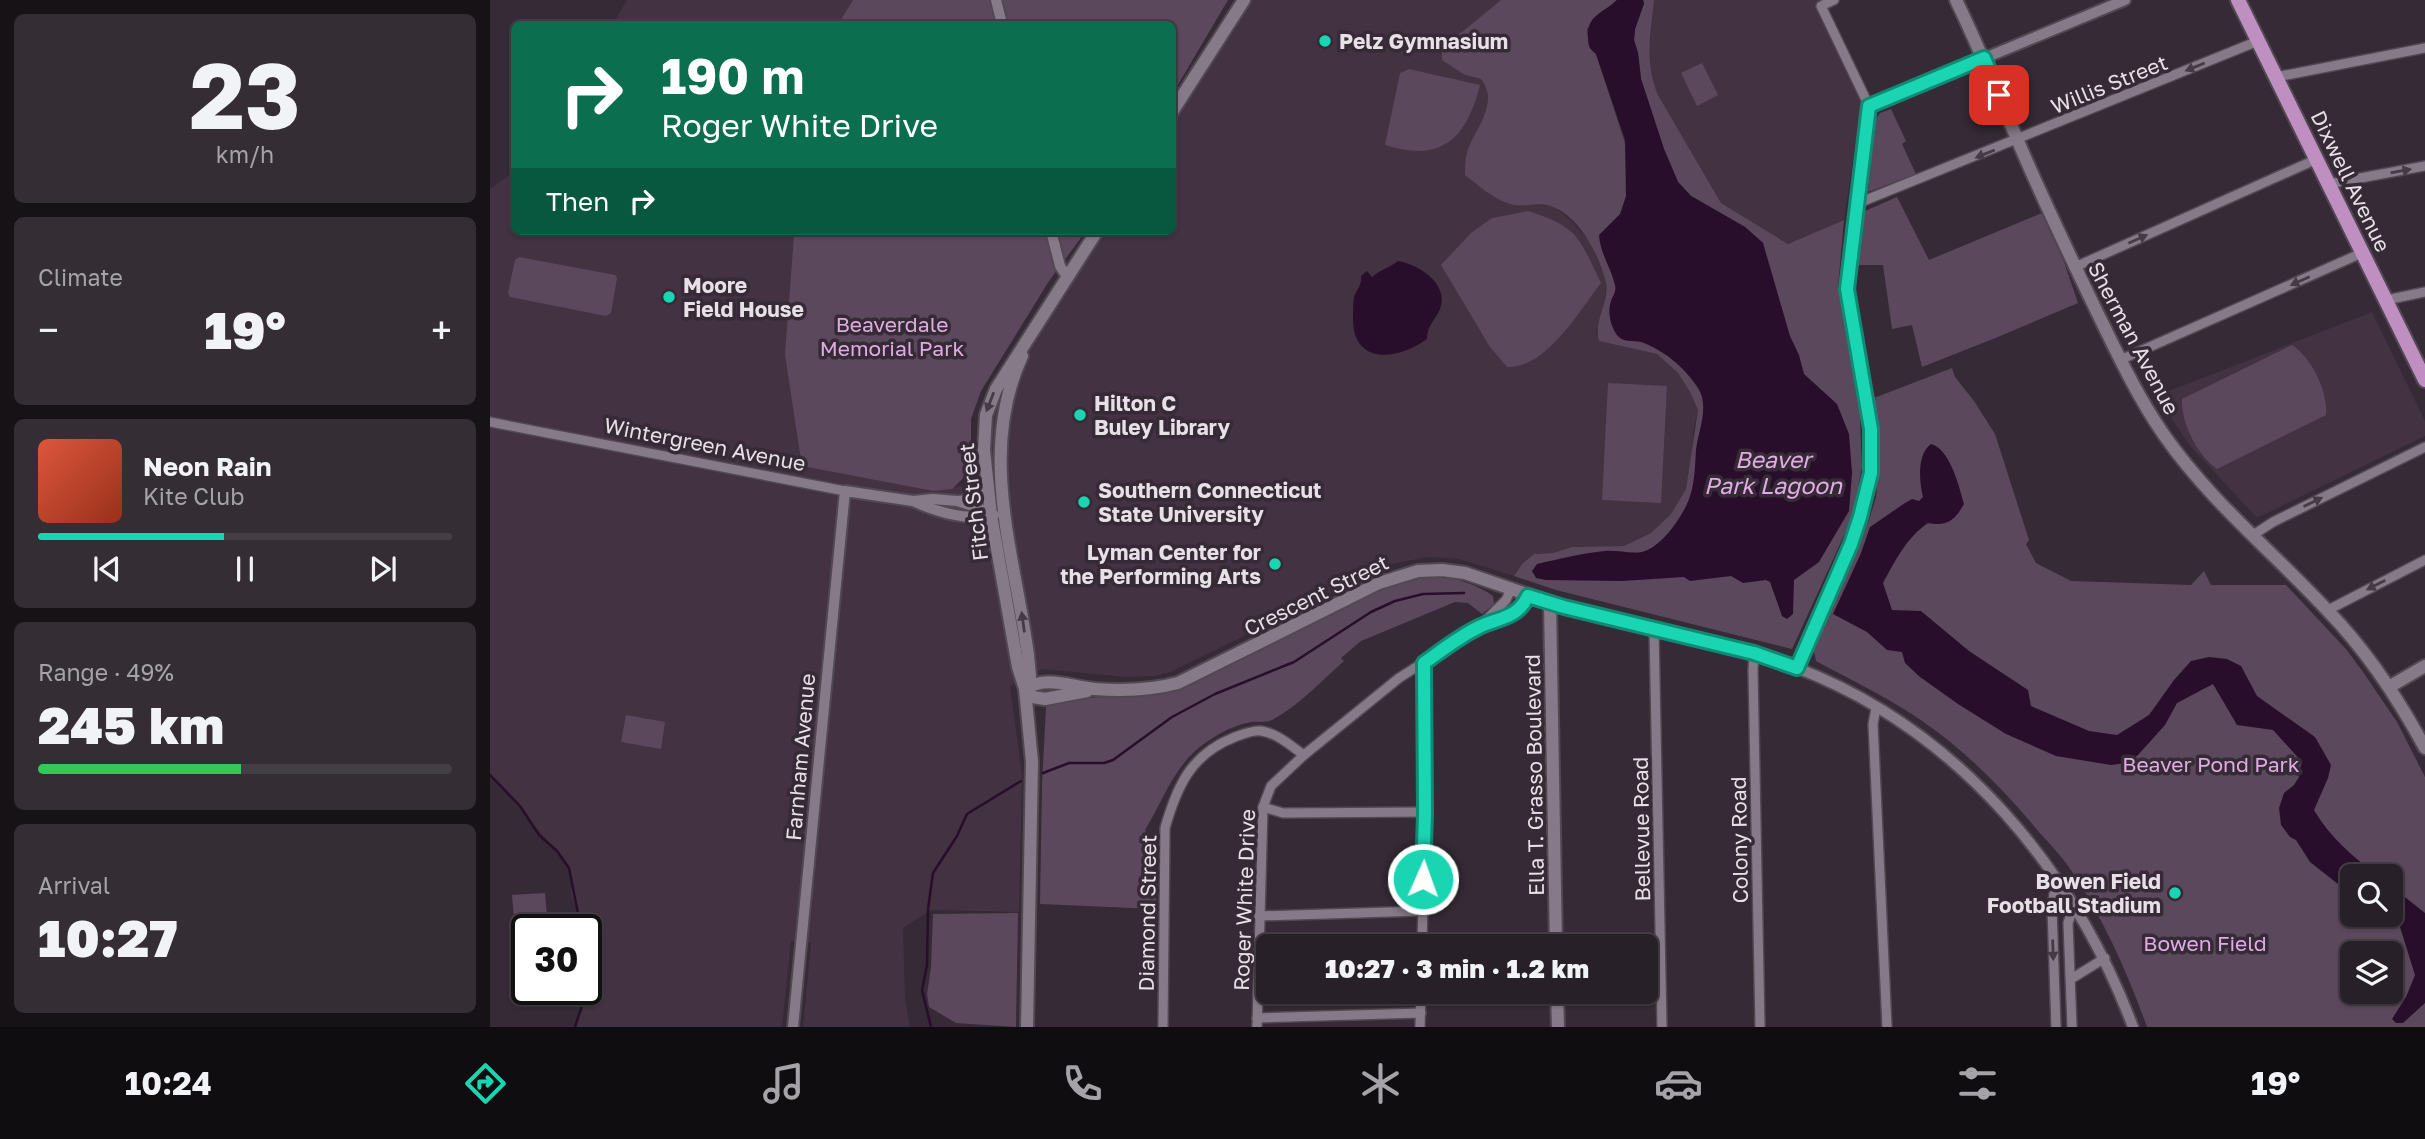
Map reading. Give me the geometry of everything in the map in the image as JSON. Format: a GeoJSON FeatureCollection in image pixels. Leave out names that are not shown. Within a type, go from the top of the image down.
{"type":"FeatureCollection","features":[{"type":"Feature","properties":{"kind":"main road"},"geometry":{"type":"LineString","coordinates":[[1176,106],[1244,0]]}},
{"type":"Feature","properties":{"kind":"main road","name":"Sherman Avenue"},"geometry":{"type":"LineString","coordinates":[[1956,0],[2075,267],[2139,395],[2174,450],[2215,497],[2328,610],[2358,644],[2389,687],[2425,748]]}},
{"type":"Feature","properties":{"kind":"main road","name":"Dixwell Avenue"},"geometry":{"type":"LineString","coordinates":[[2238,0],[2425,380]]}},
{"type":"Feature","properties":{"kind":"main road","name":"Fitch Street"},"geometry":{"type":"LineString","coordinates":[[1027,1027],[1032,787],[1025,689],[1030,676],[1021,606],[998,514],[987,483],[984,429],[990,400],[1095,235]]}},
{"type":"Feature","properties":{"kind":"main road","name":"Fitch Street"},"geometry":{"type":"LineString","coordinates":[[998,514],[1001,424],[1018,365],[1038,323]]}},
{"type":"Feature","properties":{"kind":"main road","name":"Crescent Street"},"geometry":{"type":"LineString","coordinates":[[1025,689],[1043,681],[1094,689],[1147,689],[1178,683],[1379,583],[1406,573],[1426,570],[1453,571],[1550,603],[1754,653],[1797,668]]}},
{"type":"Feature","properties":{"kind":"main road","name":"Ella T. Grasso Boulevard"},"geometry":{"type":"LineString","coordinates":[[1550,603],[1556,934]]}},
{"type":"Feature","properties":{"kind":"main road"},"geometry":{"type":"LineString","coordinates":[[2389,687],[2425,666]]}},
{"type":"Feature","properties":{"kind":"main road"},"geometry":{"type":"LineString","coordinates":[[1557,1004],[1558,1027]]}},
{"type":"Feature","properties":{"kind":"street"},"geometry":{"type":"LineString","coordinates":[[996,0],[1001,21]]}},
{"type":"Feature","properties":{"kind":"street"},"geometry":{"type":"LineString","coordinates":[[1797,668],[1851,544],[1871,473],[1871,429],[1847,296],[1869,106],[1821,6],[1835,0]]}},
{"type":"Feature","properties":{"kind":"street"},"geometry":{"type":"LineString","coordinates":[[1869,106],[2125,0]]}},
{"type":"Feature","properties":{"kind":"street","name":"Willis Street"},"geometry":{"type":"LineString","coordinates":[[1856,204],[2017,141],[2258,41]]}},
{"type":"Feature","properties":{"kind":"street"},"geometry":{"type":"LineString","coordinates":[[2276,77],[2425,48]]}},
{"type":"Feature","properties":{"kind":"street"},"geometry":{"type":"LineString","coordinates":[[2075,267],[2317,159]]}},
{"type":"Feature","properties":{"kind":"street"},"geometry":{"type":"LineString","coordinates":[[2328,184],[2425,166]]}},
{"type":"Feature","properties":{"kind":"street"},"geometry":{"type":"LineString","coordinates":[[1052,235],[1060,266],[1068,278]]}},
{"type":"Feature","properties":{"kind":"street"},"geometry":{"type":"LineString","coordinates":[[2120,360],[2362,253]]}},
{"type":"Feature","properties":{"kind":"street"},"geometry":{"type":"LineString","coordinates":[[2386,300],[2425,292]]}},
{"type":"Feature","properties":{"kind":"street","name":"Wintergreen Avenue"},"geometry":{"type":"LineString","coordinates":[[490,422],[845,491],[913,500],[957,501],[998,514]]}},
{"type":"Feature","properties":{"kind":"street"},"geometry":{"type":"LineString","coordinates":[[2253,535],[2273,522],[2425,447]]}},
{"type":"Feature","properties":{"kind":"street"},"geometry":{"type":"LineString","coordinates":[[957,501],[972,499],[987,483]]}},
{"type":"Feature","properties":{"kind":"street","name":"Farnham Avenue"},"geometry":{"type":"LineString","coordinates":[[793,1027],[845,491]]}},
{"type":"Feature","properties":{"kind":"street","name":"Wintergreen Avenue"},"geometry":{"type":"LineString","coordinates":[[913,500],[932,509],[967,517],[982,518],[998,514]]}},
{"type":"Feature","properties":{"kind":"street"},"geometry":{"type":"LineString","coordinates":[[2328,610],[2425,560]]}},
{"type":"Feature","properties":{"kind":"street","name":"Roger White Drive"},"geometry":{"type":"LineString","coordinates":[[1257,1023],[1263,807],[1271,786],[1304,755],[1399,678],[1479,627],[1506,600],[1511,589]]}},
{"type":"Feature","properties":{"kind":"street","name":"Roger White Drive"},"geometry":{"type":"LineString","coordinates":[[1479,627],[1514,614],[1523,606],[1528,596]]}},
{"type":"Feature","properties":{"kind":"street","name":"Bellevue Road"},"geometry":{"type":"LineString","coordinates":[[1654,630],[1662,1027]]}},
{"type":"Feature","properties":{"kind":"street","name":"Colony Road"},"geometry":{"type":"LineString","coordinates":[[1754,653],[1752,670],[1760,1027]]}},
{"type":"Feature","properties":{"kind":"street"},"geometry":{"type":"LineString","coordinates":[[1422,934],[1425,813],[1424,663]]}},
{"type":"Feature","properties":{"kind":"street","name":"Crescent Street"},"geometry":{"type":"LineString","coordinates":[[1797,668],[1816,675],[1915,732],[1988,794],[2034,846],[2074,905],[2105,958],[2133,1027]]}},
{"type":"Feature","properties":{"kind":"street"},"geometry":{"type":"LineString","coordinates":[[1876,708],[1873,724],[1887,1027]]}},
{"type":"Feature","properties":{"kind":"street","name":"Diamond Street"},"geometry":{"type":"LineString","coordinates":[[1163,1027],[1165,828],[1174,796],[1183,778],[1209,751],[1244,733],[1261,731],[1276,736],[1304,755]]}},
{"type":"Feature","properties":{"kind":"street"},"geometry":{"type":"LineString","coordinates":[[1263,807],[1283,813],[1425,813]]}},
{"type":"Feature","properties":{"kind":"street"},"geometry":{"type":"LineString","coordinates":[[2056,1027],[2052,908],[2054,894],[2061,885]]}},
{"type":"Feature","properties":{"kind":"street"},"geometry":{"type":"LineString","coordinates":[[2072,1027],[2067,923],[2074,905]]}},
{"type":"Feature","properties":{"kind":"street"},"geometry":{"type":"LineString","coordinates":[[1259,916],[1422,911]]}},
{"type":"Feature","properties":{"kind":"street"},"geometry":{"type":"LineString","coordinates":[[2054,972],[2071,975],[2105,958]]}},
{"type":"Feature","properties":{"kind":"street"},"geometry":{"type":"LineString","coordinates":[[1420,1027],[1421,1004]]}},
{"type":"Feature","properties":{"kind":"street"},"geometry":{"type":"LineString","coordinates":[[1257,1023],[1421,1013]]}},
{"type":"Feature","properties":{"kind":"shaded area"},"geometry":{"type":"Polygon","coordinates":[[[627,0],[853,0],[840,21],[615,21],[627,0]]]}},
{"type":"Feature","properties":{"kind":"shaded area","name":"Southern Connecticut State University"},"geometry":{"type":"Polygon","coordinates":[[[1245,0],[1501,0],[1462,32],[1447,40],[1465,75],[1481,79],[1487,86],[1489,105],[1466,154],[1510,204],[1552,206],[1571,220],[1590,242],[1606,281],[1605,300],[1596,333],[1599,341],[1657,354],[1678,373],[1698,410],[1686,489],[1671,514],[1651,533],[1624,546],[1572,547],[1553,553],[1534,554],[1522,564],[1514,576],[1459,559],[1428,557],[1392,564],[1170,672],[1155,676],[1126,677],[1042,669],[1010,686],[1022,775],[1019,912],[931,910],[903,928],[905,999],[910,1027],[803,1027],[811,943],[791,941],[782,1027],[576,1027],[580,1005],[602,1005],[602,914],[577,914],[571,893],[570,869],[513,799],[490,777],[490,189],[511,174],[511,235],[794,235],[802,466],[933,491],[978,483],[984,450],[986,415],[1095,235],[1176,235],[1176,109],[1245,0]]]}},
{"type":"Feature","properties":{"kind":"shaded area"},"geometry":{"type":"Polygon","coordinates":[[[1654,0],[1824,0],[1815,5],[1862,100],[1844,220],[1788,244],[1721,203],[1658,95],[1651,77],[1648,62],[1654,0]]]}},
{"type":"Feature","properties":{"kind":"shaded area"},"geometry":{"type":"Polygon","coordinates":[[[2372,312],[2425,421],[2425,436],[2257,518],[2191,447],[2156,396],[2372,312]]]}},
{"type":"Feature","properties":{"kind":"green space"},"geometry":{"type":"Polygon","coordinates":[[[853,0],[1228,0],[1176,88],[1176,21],[840,21],[853,0]]]}},
{"type":"Feature","properties":{"kind":"green space"},"geometry":{"type":"Polygon","coordinates":[[[1501,0],[1617,0],[1587,29],[1589,47],[1596,54],[1625,143],[1682,288],[1763,243],[1745,227],[1691,196],[1678,182],[1641,79],[1634,40],[1643,0],[1654,0],[1650,59],[1658,95],[1721,203],[1788,244],[1844,220],[1838,287],[1860,418],[1862,467],[1847,529],[1792,649],[1556,590],[1514,576],[1522,564],[1534,554],[1553,553],[1572,547],[1624,546],[1651,533],[1671,514],[1686,489],[1698,410],[1678,373],[1657,354],[1599,341],[1598,326],[1606,295],[1605,279],[1592,247],[1579,227],[1563,212],[1548,205],[1515,205],[1504,202],[1465,175],[1467,152],[1484,116],[1488,97],[1481,79],[1465,75],[1442,60],[1442,48],[1447,40],[1462,32],[1501,0]]]}},
{"type":"Feature","properties":{"kind":"green space"},"geometry":{"type":"Polygon","coordinates":[[[1702,63],[1718,95],[1697,106],[1681,73],[1702,63]]]}},
{"type":"Feature","properties":{"kind":"green space"},"geometry":{"type":"Polygon","coordinates":[[[1409,69],[1480,85],[1467,120],[1459,132],[1449,142],[1436,148],[1405,150],[1385,145],[1400,73],[1409,69]]]}},
{"type":"Feature","properties":{"kind":"green space"},"geometry":{"type":"Polygon","coordinates":[[[1891,109],[1906,141],[1902,144],[1916,174],[1868,192],[1875,120],[1880,113],[1891,109]]]}},
{"type":"Feature","properties":{"kind":"green space"},"geometry":{"type":"Polygon","coordinates":[[[1897,197],[1929,260],[2042,213],[2064,262],[2078,303],[1922,367],[1912,325],[1892,329],[1883,265],[1857,265],[1865,211],[1897,197]]]}},
{"type":"Feature","properties":{"kind":"green space"},"geometry":{"type":"Polygon","coordinates":[[[1528,211],[1568,229],[1582,245],[1601,283],[1561,336],[1548,348],[1535,359],[1507,367],[1490,347],[1441,265],[1471,233],[1492,218],[1528,211]]]}},
{"type":"Feature","properties":{"kind":"green space","name":"Beaverdale Memorial Park"},"geometry":{"type":"Polygon","coordinates":[[[794,235],[1083,235],[1049,281],[981,391],[971,419],[971,461],[966,475],[952,489],[933,491],[802,466],[785,355],[794,235]]]}},
{"type":"Feature","properties":{"kind":"green space"},"geometry":{"type":"Polygon","coordinates":[[[519,257],[615,275],[617,278],[611,313],[606,316],[510,297],[508,293],[515,260],[519,257]]]}},
{"type":"Feature","properties":{"kind":"green space"},"geometry":{"type":"Polygon","coordinates":[[[2292,345],[2306,358],[2317,376],[2324,396],[2326,415],[2217,469],[2203,456],[2187,428],[2182,399],[2292,345]]]}},
{"type":"Feature","properties":{"kind":"green space","name":"Beaver Pond Park"},"geometry":{"type":"Polygon","coordinates":[[[1952,368],[1955,377],[1995,434],[2029,540],[2026,544],[2036,563],[2071,581],[2191,585],[2204,571],[2211,585],[2286,585],[2346,649],[2363,672],[2397,722],[2425,777],[2425,1027],[2147,1027],[2132,987],[2095,909],[2061,857],[2015,805],[1978,766],[1936,731],[1893,702],[1816,661],[1814,651],[1869,520],[1876,497],[1880,451],[1874,398],[1952,368]]]}},
{"type":"Feature","properties":{"kind":"green space"},"geometry":{"type":"Polygon","coordinates":[[[1608,383],[1667,386],[1661,503],[1602,500],[1608,383]]]}},
{"type":"Feature","properties":{"kind":"green space"},"geometry":{"type":"Polygon","coordinates":[[[1438,576],[1459,580],[1481,589],[1493,596],[1494,604],[1482,614],[1468,603],[1455,602],[1361,641],[1341,658],[1344,661],[1282,714],[1270,721],[1251,722],[1228,730],[1207,742],[1186,761],[1145,830],[1156,860],[1156,909],[1040,904],[1046,707],[1072,699],[1144,696],[1181,689],[1385,588],[1414,578],[1438,576]]]}},
{"type":"Feature","properties":{"kind":"green space"},"geometry":{"type":"Polygon","coordinates":[[[626,715],[665,722],[661,749],[621,742],[626,715]]]}},
{"type":"Feature","properties":{"kind":"green space"},"geometry":{"type":"Polygon","coordinates":[[[545,893],[547,914],[514,914],[512,895],[545,893]]]}},
{"type":"Feature","properties":{"kind":"green space"},"geometry":{"type":"Polygon","coordinates":[[[1018,913],[1016,1027],[956,1023],[929,1007],[927,994],[933,914],[1018,913]]]}},
{"type":"Feature","properties":{"kind":"water","name":"Beaver Park Lagoon"},"geometry":{"type":"Polygon","coordinates":[[[1617,0],[1643,0],[1634,40],[1641,79],[1678,182],[1691,196],[1745,227],[1763,243],[1804,374],[1837,404],[1849,434],[1852,473],[1849,511],[1819,562],[1794,580],[1793,614],[1787,619],[1782,616],[1770,582],[1766,580],[1743,583],[1731,576],[1690,581],[1684,577],[1622,581],[1546,580],[1536,578],[1532,571],[1537,564],[1579,555],[1605,551],[1642,552],[1650,549],[1679,519],[1693,482],[1703,411],[1698,388],[1666,355],[1650,345],[1619,338],[1610,316],[1615,288],[1599,235],[1620,214],[1626,196],[1625,139],[1596,54],[1589,46],[1588,31],[1592,20],[1617,0]]]}},
{"type":"Feature","properties":{"kind":"water"},"geometry":{"type":"Polygon","coordinates":[[[1398,261],[1414,266],[1430,277],[1440,291],[1442,300],[1428,330],[1427,339],[1404,351],[1380,355],[1361,346],[1355,335],[1354,297],[1361,276],[1367,271],[1372,277],[1398,261]]]}},
{"type":"Feature","properties":{"kind":"water"},"geometry":{"type":"Polygon","coordinates":[[[1931,444],[1938,447],[1948,460],[1964,504],[1950,521],[1928,523],[1902,550],[1883,583],[1892,610],[1921,611],[1969,651],[2028,690],[2031,706],[2089,731],[2117,735],[2149,715],[2191,661],[2209,657],[2227,659],[2241,666],[2257,696],[2315,737],[2331,765],[2314,810],[2335,838],[2364,864],[2340,864],[2340,886],[2310,862],[2296,840],[2290,837],[2281,825],[2279,808],[2284,793],[2299,777],[2302,762],[2273,730],[2237,725],[2213,684],[2177,703],[2165,725],[2138,755],[2126,763],[2111,765],[2056,756],[2006,734],[1958,704],[1920,677],[1905,663],[1902,652],[1887,650],[1867,632],[1833,614],[1870,527],[1912,499],[1919,501],[1923,497],[1920,476],[1921,461],[1926,448],[1931,444]]]}},
{"type":"Feature","properties":{"kind":"water"},"geometry":{"type":"Polygon","coordinates":[[[2403,896],[2425,913],[2425,1003],[2403,1023],[2396,1023],[2392,1019],[2403,1004],[2415,975],[2400,927],[2403,927],[2403,896]]]}},
{"type":"Feature","properties":{"kind":"waterway"},"geometry":{"type":"LineString","coordinates":[[1043,773],[1069,763],[1104,763],[1113,760],[1172,717],[1215,694],[1294,662],[1371,612],[1395,601],[1423,594],[1464,593]]}},
{"type":"Feature","properties":{"kind":"waterway"},"geometry":{"type":"LineString","coordinates":[[490,775],[520,806],[539,835],[557,851],[569,868],[578,914]]}},
{"type":"Feature","properties":{"kind":"waterway"},"geometry":{"type":"LineString","coordinates":[[931,1027],[922,990],[927,965],[928,909],[933,873],[957,836],[967,814],[1021,781]]}},
{"type":"Feature","properties":{"kind":"waterway"},"geometry":{"type":"LineString","coordinates":[[575,1027],[582,1005]]}},
{"type":"Feature","properties":{"kind":"place","name":"Pelz Gymnasium"},"geometry":{"type":"Point","coordinates":[1325,41]}},
{"type":"Feature","properties":{"kind":"place","name":"Moore Field House"},"geometry":{"type":"Point","coordinates":[669,297]}},
{"type":"Feature","properties":{"kind":"place","name":"Hilton C Buley Library"},"geometry":{"type":"Point","coordinates":[1080,415]}},
{"type":"Feature","properties":{"kind":"place","name":"Southern Connecticut State University"},"geometry":{"type":"Point","coordinates":[1084,502]}},
{"type":"Feature","properties":{"kind":"place","name":"Lyman Center for the Performing Arts"},"geometry":{"type":"Point","coordinates":[1275,564]}},
{"type":"Feature","properties":{"kind":"place","name":"Bowen Field Football Stadium"},"geometry":{"type":"Point","coordinates":[2175,893]}},
{"type":"Feature","properties":{"kind":"route"},"geometry":{"type":"LineString","coordinates":[[1423,879],[1424,663],[1479,627],[1519,611],[1528,596],[1754,653],[1797,668],[1851,544],[1871,473],[1871,429],[1852,331],[1847,289],[1869,106],[1984,58],[1999,95]]}},
{"type":"Feature","properties":{"kind":"park label","name":"Bowen Field"},"geometry":{"type":"Point","coordinates":[2205,943]}}]}
